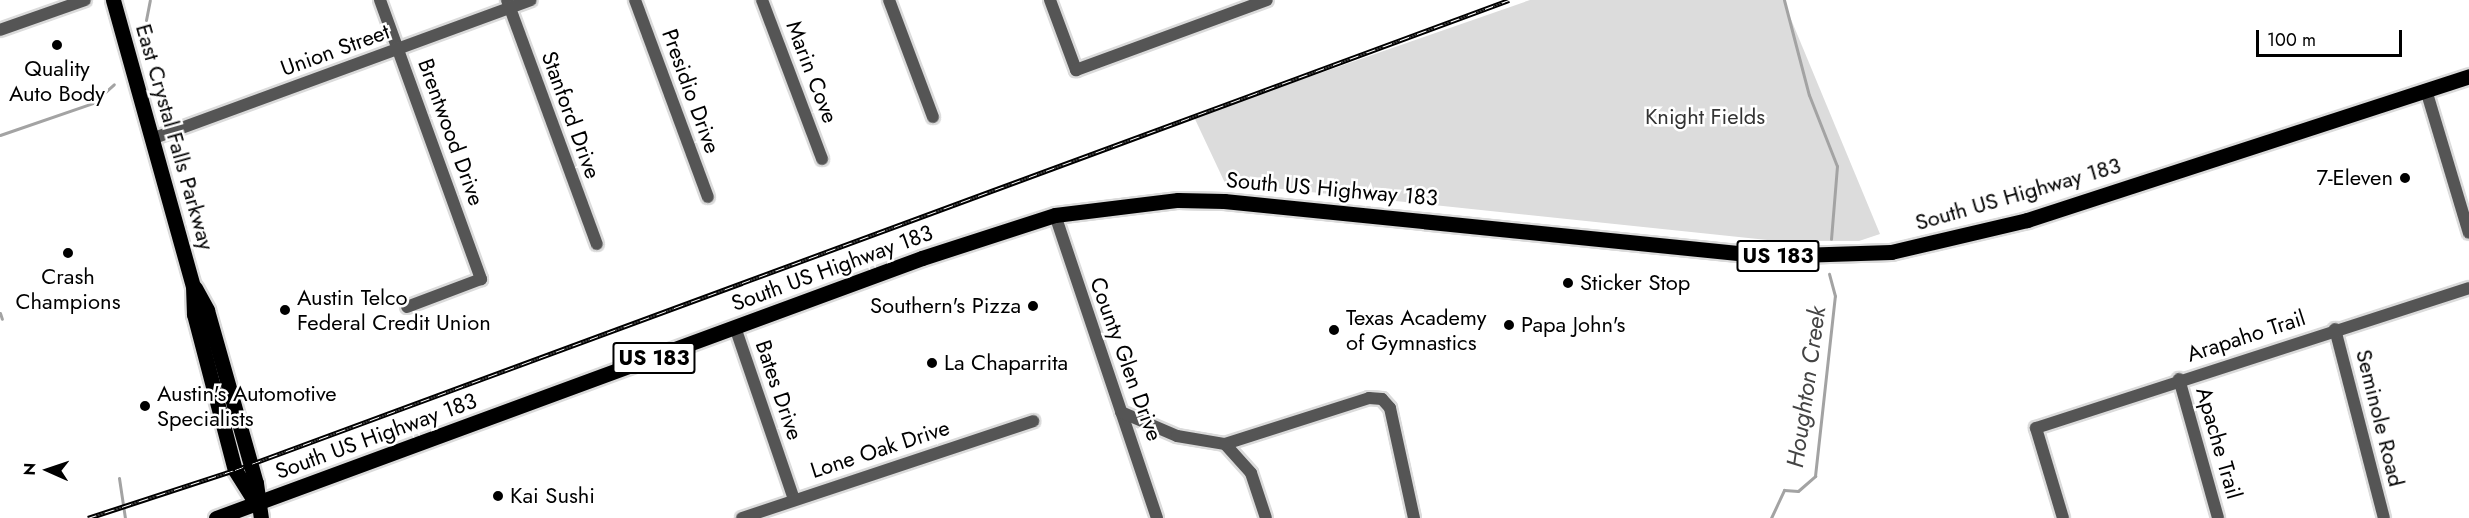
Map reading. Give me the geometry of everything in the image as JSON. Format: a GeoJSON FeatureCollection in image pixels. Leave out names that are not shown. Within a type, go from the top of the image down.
{"type":"FeatureCollection","features":[{"type":"Feature","properties":{"kind":"main road","name":"East Crystal Falls Parkway"},"geometry":{"type":"LineString","coordinates":[[113,0],[154,138],[193,286],[207,310],[256,483],[259,511]]}},
{"type":"Feature","properties":{"kind":"main road","name":"South US Highway 183"},"geometry":{"type":"LineString","coordinates":[[216,518],[259,511],[735,327],[1055,215],[1166,201],[1224,201],[1767,256],[1891,252],[2027,220],[2469,76]]}},
{"type":"Feature","properties":{"kind":"street"},"geometry":{"type":"LineString","coordinates":[[0,30],[85,0]]}},
{"type":"Feature","properties":{"kind":"street","name":"Brentwood Drive"},"geometry":{"type":"LineString","coordinates":[[380,0],[481,279],[407,306]]}},
{"type":"Feature","properties":{"kind":"street","name":"Union Street"},"geometry":{"type":"LineString","coordinates":[[154,138],[398,49],[508,4],[531,0]]}},
{"type":"Feature","properties":{"kind":"street","name":"Presidio Drive"},"geometry":{"type":"LineString","coordinates":[[635,0],[708,196]]}},
{"type":"Feature","properties":{"kind":"street","name":"Marin Cove"},"geometry":{"type":"LineString","coordinates":[[762,0],[822,159]]}},
{"type":"Feature","properties":{"kind":"street"},"geometry":{"type":"LineString","coordinates":[[890,0],[933,117]]}},
{"type":"Feature","properties":{"kind":"street"},"geometry":{"type":"LineString","coordinates":[[1050,0],[1076,70],[1267,0]]}},
{"type":"Feature","properties":{"kind":"street","name":"Stanford Drive"},"geometry":{"type":"LineString","coordinates":[[508,4],[597,244]]}},
{"type":"Feature","properties":{"kind":"street"},"geometry":{"type":"LineString","coordinates":[[2426,90],[2469,232]]}},
{"type":"Feature","properties":{"kind":"street","name":"County Glen Drive"},"geometry":{"type":"LineString","coordinates":[[1055,215],[1157,518]]}},
{"type":"Feature","properties":{"kind":"street","name":"Arapaho Trail"},"geometry":{"type":"LineString","coordinates":[[2063,518],[2036,428],[2179,379],[2469,288]]}},
{"type":"Feature","properties":{"kind":"street","name":"Bates Drive"},"geometry":{"type":"LineString","coordinates":[[735,327],[794,500]]}},
{"type":"Feature","properties":{"kind":"street","name":"Seminole Road"},"geometry":{"type":"LineString","coordinates":[[2335,329],[2384,518]]}},
{"type":"Feature","properties":{"kind":"street","name":"Apache Trail"},"geometry":{"type":"LineString","coordinates":[[2179,379],[2218,518]]}},
{"type":"Feature","properties":{"kind":"street"},"geometry":{"type":"LineString","coordinates":[[1121,412],[1177,436],[1225,444],[1369,398],[1382,399],[1390,408],[1414,518]]}},
{"type":"Feature","properties":{"kind":"street","name":"Lone Oak Drive"},"geometry":{"type":"LineString","coordinates":[[742,518],[1033,421]]}},
{"type":"Feature","properties":{"kind":"street"},"geometry":{"type":"LineString","coordinates":[[1225,444],[1251,473],[1266,518]]}},
{"type":"Feature","properties":{"kind":"green space","name":"Knight Fields"},"geometry":{"type":"Polygon","coordinates":[[[1530,0],[1783,0],[1880,234],[1859,241],[1777,241],[1225,183],[1194,117],[1530,0]]]}},
{"type":"Feature","properties":{"kind":"waterway"},"geometry":{"type":"LineString","coordinates":[[146,20],[150,0]]}},
{"type":"Feature","properties":{"kind":"waterway","name":"Houghton Creek"},"geometry":{"type":"LineString","coordinates":[[1784,0],[1809,95],[1837,166],[1831,239]]}},
{"type":"Feature","properties":{"kind":"waterway"},"geometry":{"type":"LineString","coordinates":[[0,135],[93,103],[114,84]]}},
{"type":"Feature","properties":{"kind":"waterway","name":"Houghton Creek"},"geometry":{"type":"LineString","coordinates":[[1771,518],[1784,490],[1798,491],[1815,476],[1835,296],[1829,274]]}},
{"type":"Feature","properties":{"kind":"waterway"},"geometry":{"type":"LineString","coordinates":[[0,313],[2,319]]}},
{"type":"Feature","properties":{"kind":"waterway"},"geometry":{"type":"LineString","coordinates":[[119,478],[125,518]]}},
{"type":"Feature","properties":{"kind":"railway"},"geometry":{"type":"LineString","coordinates":[[88,518],[235,470],[1509,0]]}},
{"type":"Feature","properties":{"kind":"place","name":"Quality Auto Body"},"geometry":{"type":"Point","coordinates":[57,45]}},
{"type":"Feature","properties":{"kind":"place","name":"7-Eleven"},"geometry":{"type":"Point","coordinates":[2405,178]}},
{"type":"Feature","properties":{"kind":"place","name":"Crash Champions"},"geometry":{"type":"Point","coordinates":[68,253]}},
{"type":"Feature","properties":{"kind":"place","name":"Sticker Stop"},"geometry":{"type":"Point","coordinates":[1568,283]}},
{"type":"Feature","properties":{"kind":"place","name":"Southern's Pizza"},"geometry":{"type":"Point","coordinates":[1033,306]}},
{"type":"Feature","properties":{"kind":"place","name":"Austin Telco Federal Credit Union"},"geometry":{"type":"Point","coordinates":[285,310]}},
{"type":"Feature","properties":{"kind":"place","name":"Papa John's"},"geometry":{"type":"Point","coordinates":[1509,325]}},
{"type":"Feature","properties":{"kind":"place","name":"Texas Academy of Gymnastics"},"geometry":{"type":"Point","coordinates":[1334,330]}},
{"type":"Feature","properties":{"kind":"place","name":"La Chaparrita"},"geometry":{"type":"Point","coordinates":[932,363]}},
{"type":"Feature","properties":{"kind":"place","name":"Austin's Automotive Specialists"},"geometry":{"type":"Point","coordinates":[145,406]}},
{"type":"Feature","properties":{"kind":"place","name":"Kai Sushi"},"geometry":{"type":"Point","coordinates":[498,496]}}]}
